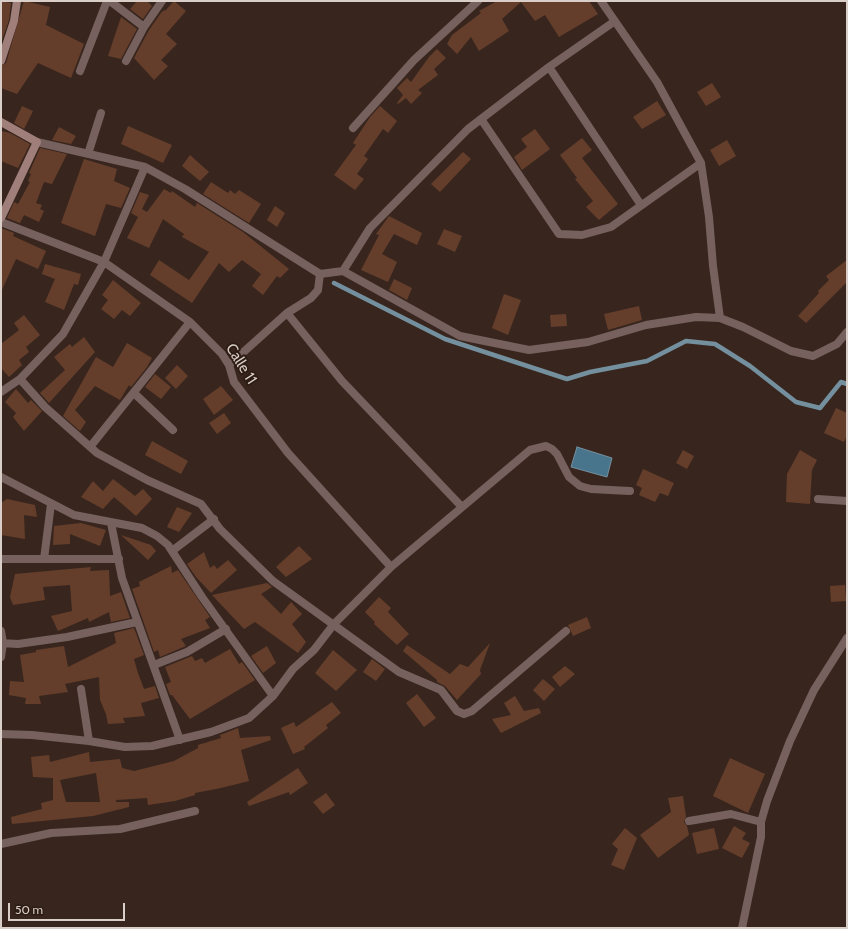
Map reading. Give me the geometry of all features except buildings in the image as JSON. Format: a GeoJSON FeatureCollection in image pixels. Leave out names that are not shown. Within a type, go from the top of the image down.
{"type":"FeatureCollection","features":[{"type":"Feature","properties":{"kind":"street"},"geometry":{"type":"LineString","coordinates":[[1,61],[14,21],[16,1]]}},
{"type":"Feature","properties":{"kind":"street"},"geometry":{"type":"LineString","coordinates":[[80,72],[107,1]]}},
{"type":"Feature","properties":{"kind":"street"},"geometry":{"type":"LineString","coordinates":[[110,1],[144,27]]}},
{"type":"Feature","properties":{"kind":"street"},"geometry":{"type":"LineString","coordinates":[[126,61],[144,27],[162,1]]}},
{"type":"Feature","properties":{"kind":"street"},"geometry":{"type":"LineString","coordinates":[[353,128],[414,60],[478,1]]}},
{"type":"Feature","properties":{"kind":"street"},"geometry":{"type":"LineString","coordinates":[[601,1],[657,82],[701,163],[709,217],[720,318]]}},
{"type":"Feature","properties":{"kind":"street"},"geometry":{"type":"LineString","coordinates":[[343,271],[370,228],[468,129],[549,66],[614,21]]}},
{"type":"Feature","properties":{"kind":"street"},"geometry":{"type":"LineString","coordinates":[[549,66],[641,205]]}},
{"type":"Feature","properties":{"kind":"street"},"geometry":{"type":"LineString","coordinates":[[88,154],[101,113]]}},
{"type":"Feature","properties":{"kind":"street"},"geometry":{"type":"LineString","coordinates":[[481,119],[558,234],[582,236],[611,227],[701,163]]}},
{"type":"Feature","properties":{"kind":"street"},"geometry":{"type":"LineString","coordinates":[[1,122],[37,142],[145,167],[185,189],[320,274],[343,271],[460,336],[529,350],[588,342],[646,325],[663,322],[696,317],[720,318],[743,327],[791,351],[813,356],[837,344],[847,332]]}},
{"type":"Feature","properties":{"kind":"street"},"geometry":{"type":"LineString","coordinates":[[1,218],[37,142]]}},
{"type":"Feature","properties":{"kind":"street"},"geometry":{"type":"LineString","coordinates":[[1,392],[20,379],[63,334],[104,262],[145,167]]}},
{"type":"Feature","properties":{"kind":"street","name":"Calle 11"},"geometry":{"type":"LineString","coordinates":[[1,222],[104,262],[190,322],[222,354],[229,365],[234,382],[288,453],[391,567]]}},
{"type":"Feature","properties":{"kind":"street"},"geometry":{"type":"LineString","coordinates":[[229,365],[287,313],[311,298],[318,290],[320,274]]}},
{"type":"Feature","properties":{"kind":"street"},"geometry":{"type":"LineString","coordinates":[[287,313],[310,339],[342,381],[462,507]]}},
{"type":"Feature","properties":{"kind":"street"},"geometry":{"type":"LineString","coordinates":[[90,447],[190,322]]}},
{"type":"Feature","properties":{"kind":"street"},"geometry":{"type":"LineString","coordinates":[[20,379],[45,407],[97,453],[147,480],[201,504],[220,528],[273,581],[405,676],[441,690],[457,711],[464,714],[472,711],[566,631]]}},
{"type":"Feature","properties":{"kind":"street"},"geometry":{"type":"LineString","coordinates":[[134,393],[173,430]]}},
{"type":"Feature","properties":{"kind":"street"},"geometry":{"type":"LineString","coordinates":[[1,734],[32,735],[89,741],[125,748],[152,746],[180,740],[211,732],[249,718],[273,696],[294,669],[314,650],[334,624],[391,567],[530,450],[546,446],[557,454],[569,477],[580,486],[591,489],[630,491]]}},
{"type":"Feature","properties":{"kind":"street"},"geometry":{"type":"LineString","coordinates":[[1,476],[74,515],[142,528],[157,536],[172,551],[202,597],[273,696]]}},
{"type":"Feature","properties":{"kind":"street"},"geometry":{"type":"LineString","coordinates":[[818,499],[847,501]]}},
{"type":"Feature","properties":{"kind":"street"},"geometry":{"type":"LineString","coordinates":[[44,559],[51,504]]}},
{"type":"Feature","properties":{"kind":"street"},"geometry":{"type":"LineString","coordinates":[[172,551],[214,519]]}},
{"type":"Feature","properties":{"kind":"street"},"geometry":{"type":"LineString","coordinates":[[111,523],[122,578],[180,740]]}},
{"type":"Feature","properties":{"kind":"street"},"geometry":{"type":"LineString","coordinates":[[1,559],[119,559]]}},
{"type":"Feature","properties":{"kind":"street"},"geometry":{"type":"LineString","coordinates":[[2,643],[18,644],[67,637],[137,622]]}},
{"type":"Feature","properties":{"kind":"street"},"geometry":{"type":"LineString","coordinates":[[154,665],[187,652],[226,629]]}},
{"type":"Feature","properties":{"kind":"street"},"geometry":{"type":"LineString","coordinates":[[1,631],[1,657]]}},
{"type":"Feature","properties":{"kind":"street"},"geometry":{"type":"LineString","coordinates":[[742,928],[761,837],[761,822],[790,741],[814,690],[847,638]]}},
{"type":"Feature","properties":{"kind":"street"},"geometry":{"type":"LineString","coordinates":[[81,689],[89,741]]}},
{"type":"Feature","properties":{"kind":"street"},"geometry":{"type":"LineString","coordinates":[[1,844],[51,833],[120,829],[195,811]]}},
{"type":"Feature","properties":{"kind":"street"},"geometry":{"type":"LineString","coordinates":[[689,821],[731,814],[761,822]]}},
{"type":"Feature","properties":{"kind":"water"},"geometry":{"type":"Polygon","coordinates":[[[577,447],[612,458],[607,477],[571,467],[577,447]]]}},
{"type":"Feature","properties":{"kind":"waterway"},"geometry":{"type":"LineString","coordinates":[[334,283],[445,339],[567,379],[590,372],[647,361],[686,341],[715,344],[750,366],[796,402],[820,408],[841,382],[847,384]]}}]}
